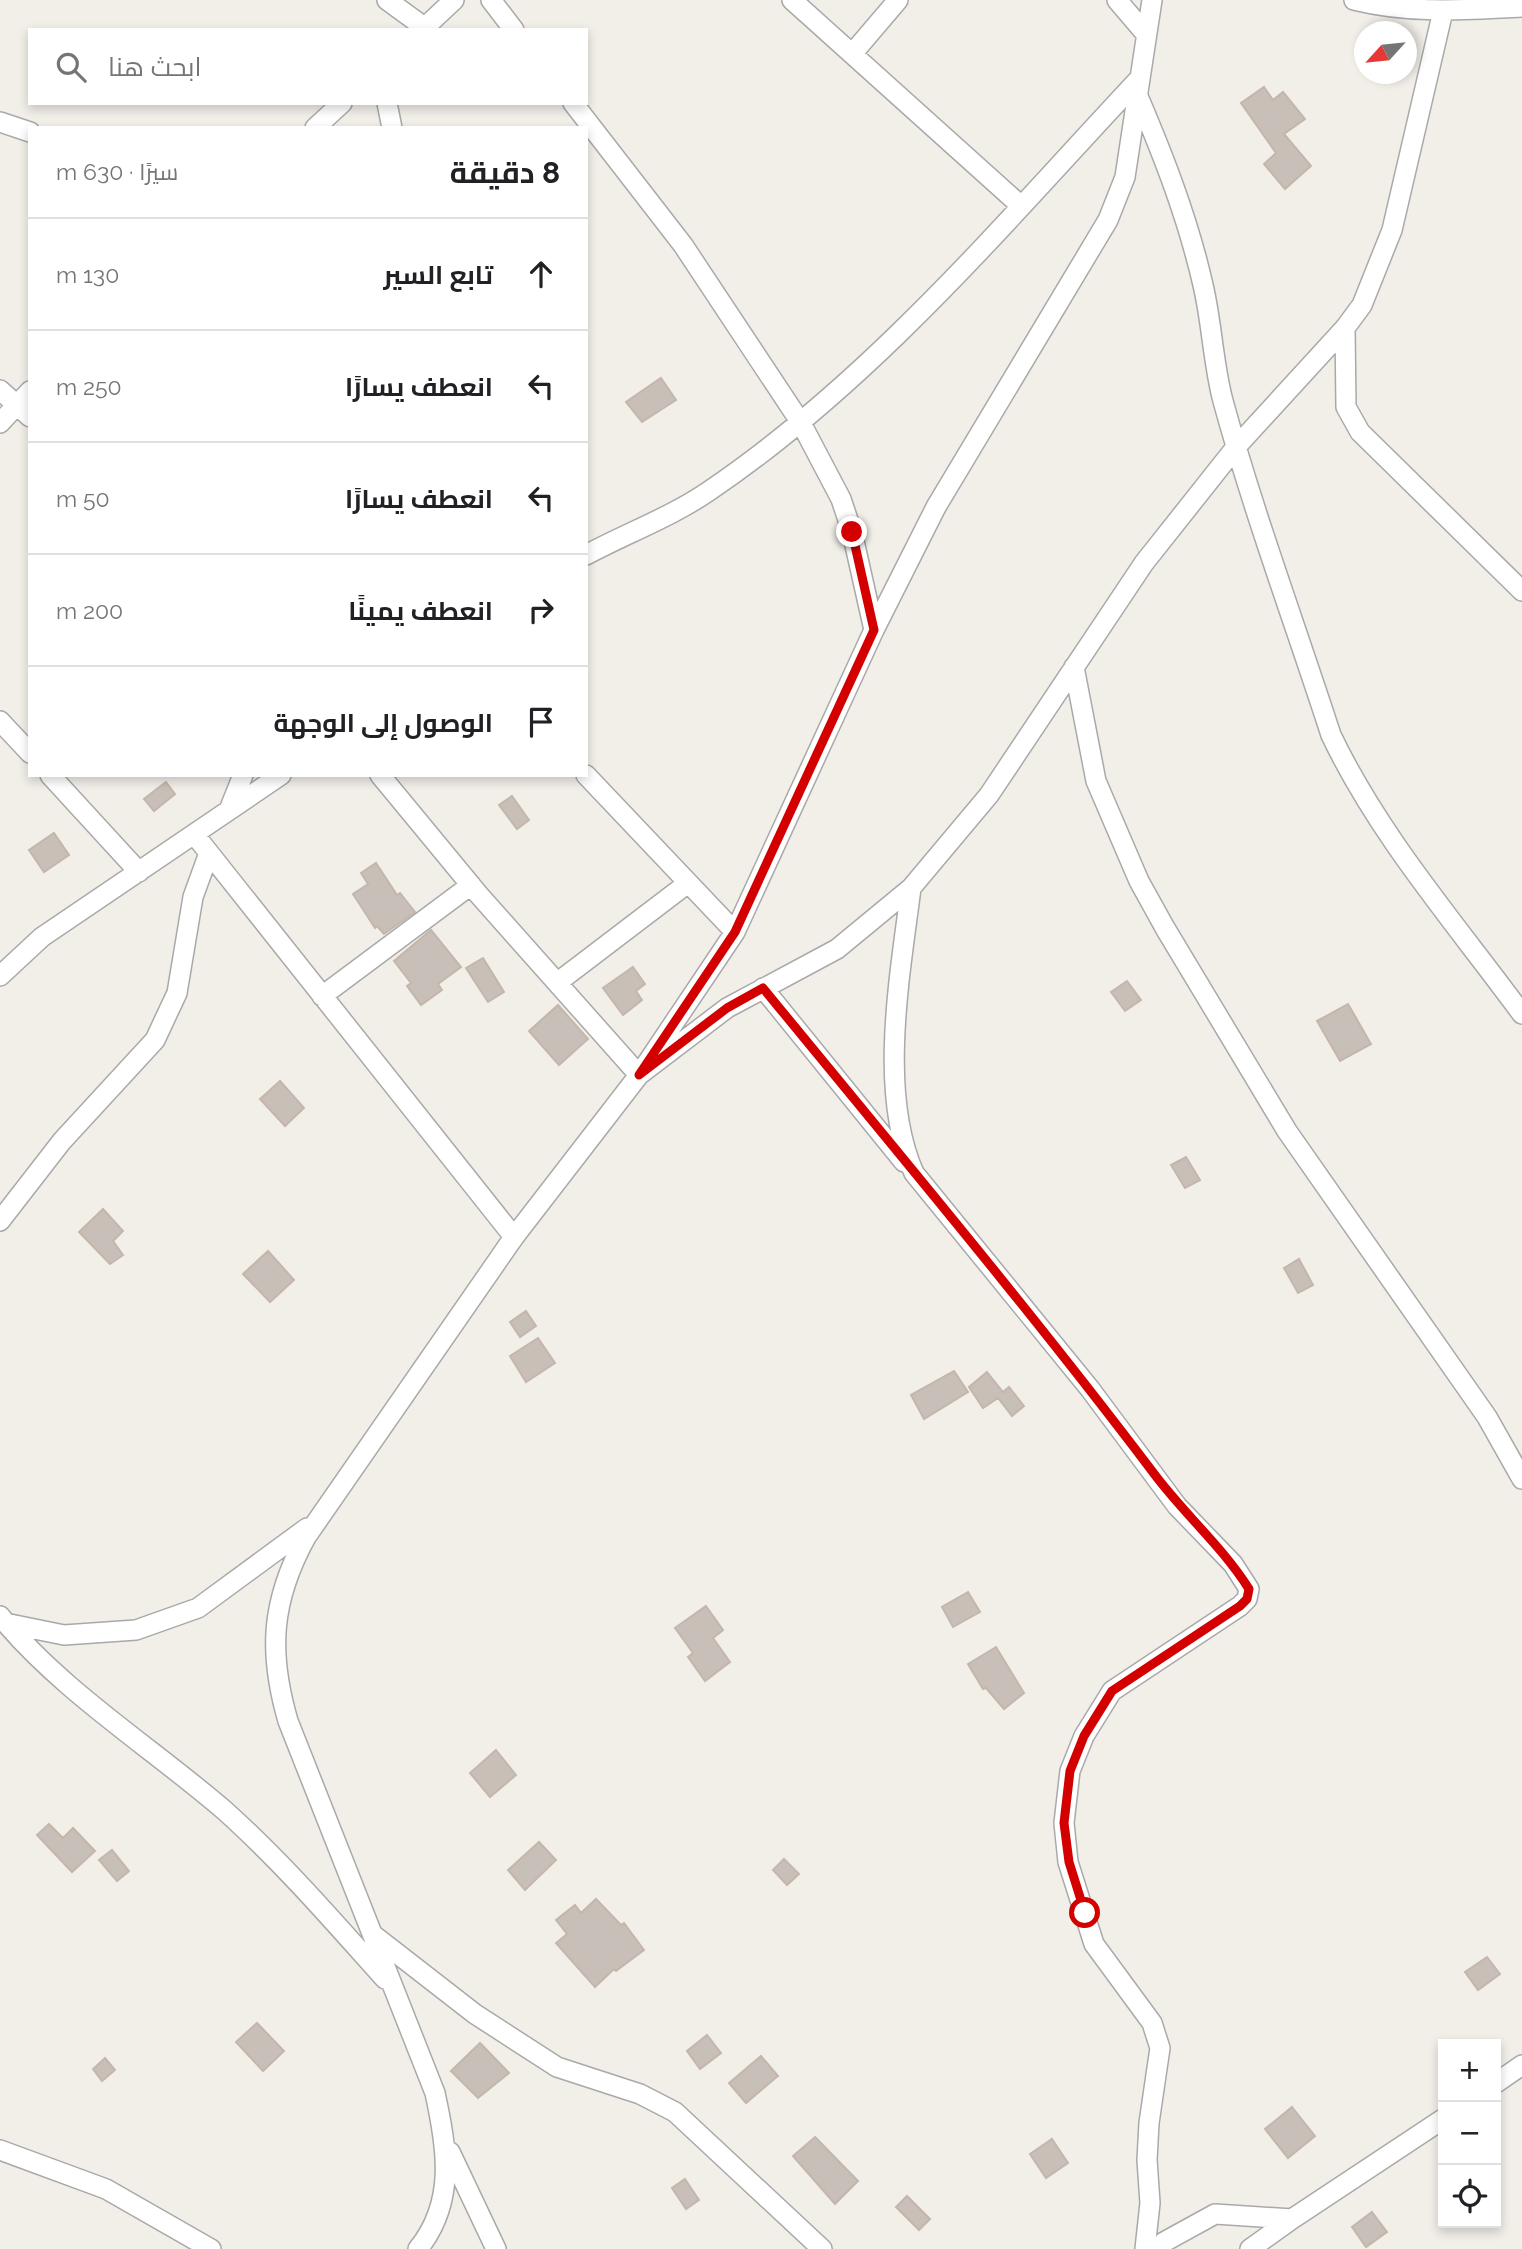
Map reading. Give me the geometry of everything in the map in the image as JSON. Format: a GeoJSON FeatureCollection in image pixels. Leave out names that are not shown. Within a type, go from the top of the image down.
{"type":"FeatureCollection","features":[{"type":"Feature","properties":{"kind":"street"},"geometry":{"type":"LineString","coordinates":[[387,0],[423,28],[454,0]]}},
{"type":"Feature","properties":{"kind":"street"},"geometry":{"type":"LineString","coordinates":[[491,0],[512,28]]}},
{"type":"Feature","properties":{"kind":"street"},"geometry":{"type":"LineString","coordinates":[[792,0],[1020,205]]}},
{"type":"Feature","properties":{"kind":"street"},"geometry":{"type":"LineString","coordinates":[[852,54],[898,0]]}},
{"type":"Feature","properties":{"kind":"street"},"geometry":{"type":"LineString","coordinates":[[1117,0],[1146,34]]}},
{"type":"Feature","properties":{"kind":"street"},"geometry":{"type":"LineString","coordinates":[[418,2249],[428,2236],[442,2207],[446,2175],[445,2139],[435,2093],[288,1721],[277,1681],[275,1644],[278,1603],[290,1566],[318,1518],[514,1237],[639,1075],[735,932],[874,630],[936,507],[1108,220],[1125,177],[1152,0]]}},
{"type":"Feature","properties":{"kind":"street"},"geometry":{"type":"LineString","coordinates":[[1354,0],[1400,9],[1443,11],[1522,7]]}},
{"type":"Feature","properties":{"kind":"street"},"geometry":{"type":"LineString","coordinates":[[639,1075],[727,1008],[837,949],[911,888],[989,795],[1144,564],[1236,447],[1346,328],[1362,305],[1392,230],[1443,11]]}},
{"type":"Feature","properties":{"kind":"street"},"geometry":{"type":"LineString","coordinates":[[588,554],[708,492],[802,423],[930,300],[1138,86]]}},
{"type":"Feature","properties":{"kind":"street"},"geometry":{"type":"LineString","coordinates":[[1138,86],[1188,226],[1203,287],[1222,396],[1236,447],[1331,735],[1343,760],[1396,844],[1522,1014]]}},
{"type":"Feature","properties":{"kind":"street"},"geometry":{"type":"LineString","coordinates":[[317,126],[340,105]]}},
{"type":"Feature","properties":{"kind":"street"},"geometry":{"type":"LineString","coordinates":[[387,105],[392,126]]}},
{"type":"Feature","properties":{"kind":"street"},"geometry":{"type":"LineString","coordinates":[[575,105],[683,245],[802,423],[829,472],[845,510],[874,630]]}},
{"type":"Feature","properties":{"kind":"street"},"geometry":{"type":"LineString","coordinates":[[0,122],[28,131]]}},
{"type":"Feature","properties":{"kind":"street"},"geometry":{"type":"LineString","coordinates":[[1346,328],[1346,407],[1360,432],[1522,591]]}},
{"type":"Feature","properties":{"kind":"street"},"geometry":{"type":"LineString","coordinates":[[0,390],[25,404],[0,423]]}},
{"type":"Feature","properties":{"kind":"street"},"geometry":{"type":"LineString","coordinates":[[1074,667],[1096,781],[1139,881],[1158,917],[1287,1131],[1487,1417],[1522,1479]]}},
{"type":"Feature","properties":{"kind":"street"},"geometry":{"type":"LineString","coordinates":[[0,720],[28,751]]}},
{"type":"Feature","properties":{"kind":"street"},"geometry":{"type":"LineString","coordinates":[[52,777],[139,872]]}},
{"type":"Feature","properties":{"kind":"street"},"geometry":{"type":"LineString","coordinates":[[228,811],[242,777]]}},
{"type":"Feature","properties":{"kind":"street"},"geometry":{"type":"LineString","coordinates":[[0,976],[42,937],[278,777]]}},
{"type":"Feature","properties":{"kind":"street"},"geometry":{"type":"LineString","coordinates":[[382,777],[471,885],[639,1075]]}},
{"type":"Feature","properties":{"kind":"street"},"geometry":{"type":"LineString","coordinates":[[588,777],[735,932]]}},
{"type":"Feature","properties":{"kind":"street"},"geometry":{"type":"LineString","coordinates":[[194,834],[514,1237]]}},
{"type":"Feature","properties":{"kind":"street"},"geometry":{"type":"LineString","coordinates":[[0,1221],[62,1141],[155,1040],[177,993],[193,897],[209,853]]}},
{"type":"Feature","properties":{"kind":"street"},"geometry":{"type":"LineString","coordinates":[[558,982],[688,883]]}},
{"type":"Feature","properties":{"kind":"street"},"geometry":{"type":"LineString","coordinates":[[322,996],[471,885]]}},
{"type":"Feature","properties":{"kind":"street"},"geometry":{"type":"LineString","coordinates":[[911,888],[894,1072],[895,1113],[914,1173]]}},
{"type":"Feature","properties":{"kind":"street"},"geometry":{"type":"LineString","coordinates":[[763,988],[1090,1389],[1177,1506],[1233,1564],[1249,1589],[1247,1599],[1240,1606],[1112,1691],[1084,1736],[1070,1771],[1064,1823],[1069,1862],[1094,1944],[1152,2023],[1160,2048],[1149,2123],[1150,2203],[1145,2249]]}},
{"type":"Feature","properties":{"kind":"street"},"geometry":{"type":"LineString","coordinates":[[2,1620],[64,1635],[136,1630],[198,1608],[318,1518]]}},
{"type":"Feature","properties":{"kind":"street"},"geometry":{"type":"LineString","coordinates":[[2,1620],[49,1667],[187,1779],[268,1850],[393,1987]]}},
{"type":"Feature","properties":{"kind":"street"},"geometry":{"type":"LineString","coordinates":[[372,1934],[475,2014],[557,2067],[640,2094],[675,2112],[822,2249]]}},
{"type":"Feature","properties":{"kind":"street"},"geometry":{"type":"LineString","coordinates":[[1501,2080],[1522,2065]]}},
{"type":"Feature","properties":{"kind":"street"},"geometry":{"type":"LineString","coordinates":[[1250,2249],[1438,2122]]}},
{"type":"Feature","properties":{"kind":"street"},"geometry":{"type":"LineString","coordinates":[[445,2139],[496,2249]]}},
{"type":"Feature","properties":{"kind":"street"},"geometry":{"type":"LineString","coordinates":[[0,2150],[106,2189],[211,2249]]}},
{"type":"Feature","properties":{"kind":"street"},"geometry":{"type":"LineString","coordinates":[[1158,2249],[1164,2242],[1214,2214],[1292,2219]]}},
{"type":"Feature","properties":{"kind":"building"},"geometry":{"type":"Polygon","coordinates":[[[1264,87],[1273,100],[1283,92],[1305,119],[1284,134],[1311,166],[1285,189],[1264,164],[1276,153],[1241,103],[1264,87]]]}},
{"type":"Feature","properties":{"kind":"building"},"geometry":{"type":"Polygon","coordinates":[[[661,378],[676,400],[642,422],[626,402],[661,378]]]}},
{"type":"Feature","properties":{"kind":"building"},"geometry":{"type":"Polygon","coordinates":[[[166,782],[175,794],[154,811],[144,799],[166,782]]]}},
{"type":"Feature","properties":{"kind":"building"},"geometry":{"type":"Polygon","coordinates":[[[512,796],[529,820],[517,829],[499,805],[512,796]]]}},
{"type":"Feature","properties":{"kind":"building"},"geometry":{"type":"Polygon","coordinates":[[[54,833],[69,855],[44,872],[29,850],[54,833]]]}},
{"type":"Feature","properties":{"kind":"building"},"geometry":{"type":"Polygon","coordinates":[[[376,863],[397,895],[400,893],[415,912],[384,934],[377,926],[375,928],[353,894],[368,884],[361,873],[376,863]]]}},
{"type":"Feature","properties":{"kind":"building"},"geometry":{"type":"Polygon","coordinates":[[[431,930],[461,967],[438,984],[442,990],[421,1005],[407,986],[411,983],[394,961],[431,930]]]}},
{"type":"Feature","properties":{"kind":"building"},"geometry":{"type":"Polygon","coordinates":[[[483,958],[504,992],[488,1002],[466,968],[483,958]]]}},
{"type":"Feature","properties":{"kind":"building"},"geometry":{"type":"Polygon","coordinates":[[[633,967],[645,984],[636,991],[642,1000],[623,1015],[603,988],[633,967]]]}},
{"type":"Feature","properties":{"kind":"building"},"geometry":{"type":"Polygon","coordinates":[[[1127,981],[1141,1000],[1125,1011],[1111,992],[1127,981]]]}},
{"type":"Feature","properties":{"kind":"building"},"geometry":{"type":"Polygon","coordinates":[[[1348,1004],[1371,1044],[1340,1061],[1317,1021],[1348,1004]]]}},
{"type":"Feature","properties":{"kind":"building"},"geometry":{"type":"Polygon","coordinates":[[[558,1005],[588,1039],[559,1065],[529,1031],[558,1005]]]}},
{"type":"Feature","properties":{"kind":"building"},"geometry":{"type":"Polygon","coordinates":[[[280,1081],[304,1108],[285,1126],[260,1099],[280,1081]]]}},
{"type":"Feature","properties":{"kind":"building"},"geometry":{"type":"Polygon","coordinates":[[[1186,1157],[1200,1180],[1185,1188],[1171,1165],[1186,1157]]]}},
{"type":"Feature","properties":{"kind":"building"},"geometry":{"type":"Polygon","coordinates":[[[103,1209],[123,1231],[113,1241],[123,1255],[110,1264],[79,1232],[103,1209]]]}},
{"type":"Feature","properties":{"kind":"building"},"geometry":{"type":"Polygon","coordinates":[[[268,1251],[294,1280],[270,1302],[243,1274],[268,1251]]]}},
{"type":"Feature","properties":{"kind":"building"},"geometry":{"type":"Polygon","coordinates":[[[1299,1259],[1313,1285],[1298,1293],[1284,1268],[1299,1259]]]}},
{"type":"Feature","properties":{"kind":"building"},"geometry":{"type":"Polygon","coordinates":[[[526,1311],[536,1326],[520,1337],[510,1322],[526,1311]]]}},
{"type":"Feature","properties":{"kind":"building"},"geometry":{"type":"Polygon","coordinates":[[[538,1338],[555,1363],[526,1382],[510,1356],[538,1338]]]}},
{"type":"Feature","properties":{"kind":"building"},"geometry":{"type":"Polygon","coordinates":[[[954,1371],[968,1392],[924,1419],[911,1395],[954,1371]]]}},
{"type":"Feature","properties":{"kind":"building"},"geometry":{"type":"Polygon","coordinates":[[[987,1372],[1003,1392],[1009,1387],[1024,1406],[1012,1416],[998,1398],[983,1408],[969,1387],[987,1372]]]}},
{"type":"Feature","properties":{"kind":"building"},"geometry":{"type":"Polygon","coordinates":[[[968,1592],[980,1612],[953,1627],[942,1607],[968,1592]]]}},
{"type":"Feature","properties":{"kind":"building"},"geometry":{"type":"Polygon","coordinates":[[[706,1606],[723,1630],[713,1638],[730,1662],[705,1681],[688,1657],[693,1653],[675,1628],[706,1606]]]}},
{"type":"Feature","properties":{"kind":"building"},"geometry":{"type":"Polygon","coordinates":[[[996,1647],[1024,1693],[1004,1709],[986,1688],[983,1689],[968,1664],[996,1647]]]}},
{"type":"Feature","properties":{"kind":"building"},"geometry":{"type":"Polygon","coordinates":[[[496,1750],[516,1775],[490,1797],[470,1773],[496,1750]]]}},
{"type":"Feature","properties":{"kind":"building"},"geometry":{"type":"Polygon","coordinates":[[[49,1824],[63,1838],[73,1828],[95,1851],[72,1872],[37,1835],[49,1824]]]}},
{"type":"Feature","properties":{"kind":"building"},"geometry":{"type":"Polygon","coordinates":[[[539,1842],[556,1860],[525,1890],[508,1870],[539,1842]]]}},
{"type":"Feature","properties":{"kind":"building"},"geometry":{"type":"Polygon","coordinates":[[[112,1850],[129,1871],[117,1881],[99,1860],[112,1850]]]}},
{"type":"Feature","properties":{"kind":"building"},"geometry":{"type":"Polygon","coordinates":[[[784,1859],[799,1874],[787,1885],[773,1870],[784,1859]]]}},
{"type":"Feature","properties":{"kind":"building"},"geometry":{"type":"Polygon","coordinates":[[[596,1899],[621,1925],[624,1923],[644,1950],[616,1971],[614,1969],[595,1987],[556,1943],[567,1934],[556,1920],[575,1905],[581,1913],[596,1899]]]}},
{"type":"Feature","properties":{"kind":"building"},"geometry":{"type":"Polygon","coordinates":[[[1487,1957],[1500,1974],[1478,1990],[1465,1972],[1487,1957]]]}},
{"type":"Feature","properties":{"kind":"building"},"geometry":{"type":"Polygon","coordinates":[[[257,2023],[284,2051],[263,2071],[236,2042],[257,2023]]]}},
{"type":"Feature","properties":{"kind":"building"},"geometry":{"type":"Polygon","coordinates":[[[707,2035],[721,2053],[700,2069],[687,2051],[707,2035]]]}},
{"type":"Feature","properties":{"kind":"building"},"geometry":{"type":"Polygon","coordinates":[[[480,2043],[509,2073],[478,2098],[451,2071],[480,2043]]]}},
{"type":"Feature","properties":{"kind":"building"},"geometry":{"type":"Polygon","coordinates":[[[761,2056],[778,2076],[746,2103],[729,2083],[761,2056]]]}},
{"type":"Feature","properties":{"kind":"building"},"geometry":{"type":"Polygon","coordinates":[[[105,2058],[115,2070],[102,2081],[93,2069],[105,2058]]]}},
{"type":"Feature","properties":{"kind":"building"},"geometry":{"type":"Polygon","coordinates":[[[1292,2107],[1315,2136],[1288,2158],[1265,2129],[1292,2107]]]}},
{"type":"Feature","properties":{"kind":"building"},"geometry":{"type":"Polygon","coordinates":[[[815,2137],[858,2181],[835,2204],[793,2156],[815,2137]]]}},
{"type":"Feature","properties":{"kind":"building"},"geometry":{"type":"Polygon","coordinates":[[[1052,2139],[1068,2163],[1046,2178],[1030,2154],[1052,2139]]]}},
{"type":"Feature","properties":{"kind":"building"},"geometry":{"type":"Polygon","coordinates":[[[685,2179],[699,2200],[686,2209],[672,2188],[685,2179]]]}},
{"type":"Feature","properties":{"kind":"building"},"geometry":{"type":"Polygon","coordinates":[[[907,2196],[930,2219],[919,2230],[896,2207],[907,2196]]]}},
{"type":"Feature","properties":{"kind":"building"},"geometry":{"type":"Polygon","coordinates":[[[1372,2212],[1387,2232],[1366,2247],[1352,2227],[1372,2212]]]}},
{"type":"Feature","properties":{"kind":"route"},"geometry":{"type":"LineString","coordinates":[[852,532],[874,630],[735,932],[639,1075],[727,1008],[763,988],[1090,1389],[1177,1506],[1233,1564],[1249,1589],[1247,1599],[1240,1606],[1112,1691],[1084,1736],[1070,1771],[1064,1823],[1069,1862],[1085,1913]]}}]}
